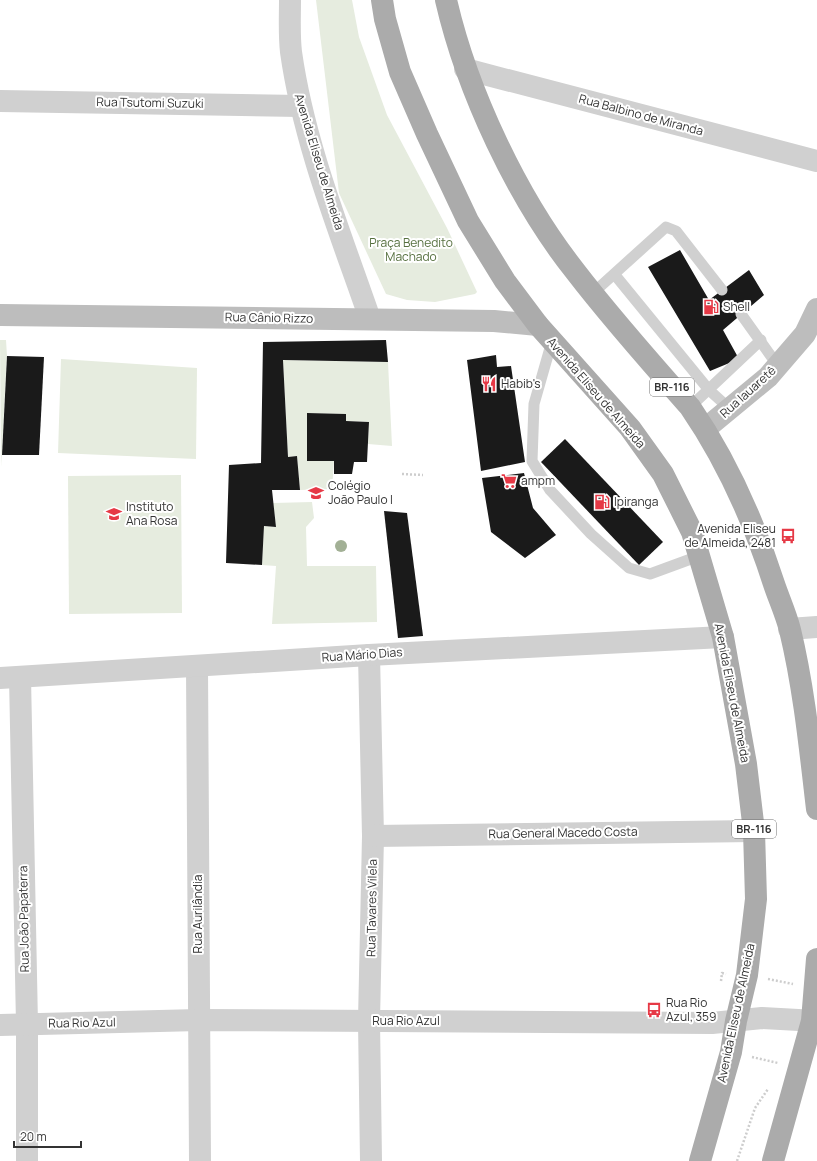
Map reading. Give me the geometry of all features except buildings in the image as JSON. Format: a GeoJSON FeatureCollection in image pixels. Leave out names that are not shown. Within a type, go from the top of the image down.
{"type":"FeatureCollection","features":[{"type":"Feature","properties":{"kind":"main road","name":"Avenida Eliseu de Almeida"},"geometry":{"type":"LineString","coordinates":[[382,0],[385,19],[400,72],[462,208],[505,281],[545,333],[630,428],[663,474],[692,532],[723,636],[746,764],[754,831],[756,899],[747,975],[736,1021],[731,1052],[700,1161]]}},
{"type":"Feature","properties":{"kind":"main road","name":"BR-116"},"geometry":{"type":"LineString","coordinates":[[446,0],[453,31],[465,69],[493,132],[523,192],[574,271],[690,407],[705,429],[737,489],[762,547],[790,629],[808,728],[817,809]]}},
{"type":"Feature","properties":{"kind":"main road"},"geometry":{"type":"LineString","coordinates":[[773,1161],[814,1021],[817,959]]}},
{"type":"Feature","properties":{"kind":"street","name":"Avenida Eliseu de Almeida"},"geometry":{"type":"LineString","coordinates":[[290,0],[291,50],[300,106],[323,181],[370,319]]}},
{"type":"Feature","properties":{"kind":"street","name":"Rua Balbino de Miranda"},"geometry":{"type":"LineString","coordinates":[[465,69],[817,161]]}},
{"type":"Feature","properties":{"kind":"street","name":"Rua Tsutomi Suzuki"},"geometry":{"type":"LineString","coordinates":[[0,101],[300,106]]}},
{"type":"Feature","properties":{"kind":"street","name":"Rua Iauaretê"},"geometry":{"type":"LineString","coordinates":[[705,429],[768,377],[811,335],[817,309]]}},
{"type":"Feature","properties":{"kind":"street","name":"Rua Cânio Rizzo"},"geometry":{"type":"LineString","coordinates":[[0,315],[494,321],[545,333]]}},
{"type":"Feature","properties":{"kind":"street"},"geometry":{"type":"LineString","coordinates":[[790,629],[817,627]]}},
{"type":"Feature","properties":{"kind":"street","name":"Rua Mário Dias"},"geometry":{"type":"LineString","coordinates":[[10,678],[369,655],[723,636]]}},
{"type":"Feature","properties":{"kind":"street","name":"Rua Tavares Vilela"},"geometry":{"type":"LineString","coordinates":[[369,655],[373,836],[370,1021],[371,1161]]}},
{"type":"Feature","properties":{"kind":"street","name":"Rua Aurilândia"},"geometry":{"type":"LineString","coordinates":[[197,667],[200,1161]]}},
{"type":"Feature","properties":{"kind":"street","name":"Rua João Papaterra"},"geometry":{"type":"LineString","coordinates":[[10,678],[27,1024],[27,1161]]}},
{"type":"Feature","properties":{"kind":"street","name":"Rua General Macedo Costa"},"geometry":{"type":"LineString","coordinates":[[373,836],[754,831]]}},
{"type":"Feature","properties":{"kind":"street","name":"Rua Rio Azul"},"geometry":{"type":"LineString","coordinates":[[0,1025],[199,1020],[712,1023],[762,1018],[814,1021]]}},
{"type":"Feature","properties":{"kind":"lane"},"geometry":{"type":"LineString","coordinates":[[593,293],[615,275],[666,227],[676,231],[722,290]]}},
{"type":"Feature","properties":{"kind":"lane"},"geometry":{"type":"LineString","coordinates":[[615,275],[710,390],[730,409]]}},
{"type":"Feature","properties":{"kind":"lane"},"geometry":{"type":"LineString","coordinates":[[741,314],[761,340],[778,366]]}},
{"type":"Feature","properties":{"kind":"lane"},"geometry":{"type":"LineString","coordinates":[[545,333],[534,404],[532,461],[550,490],[592,534],[629,568],[650,574],[699,556]]}},
{"type":"Feature","properties":{"kind":"lane"},"geometry":{"type":"LineString","coordinates":[[690,407],[710,390],[761,340]]}},
{"type":"Feature","properties":{"kind":"path"},"geometry":{"type":"LineString","coordinates":[[402,474],[423,475]]}},
{"type":"Feature","properties":{"kind":"green space","name":"Praça Benedito Machado"},"geometry":{"type":"Polygon","coordinates":[[[316,0],[352,0],[359,37],[387,115],[447,228],[477,292],[475,294],[435,302],[407,300],[386,294],[339,193],[316,0]]]}},
{"type":"Feature","properties":{"kind":"green space"},"geometry":{"type":"Polygon","coordinates":[[[0,340],[6,340],[7,356],[1,467],[0,340]]]}},
{"type":"Feature","properties":{"kind":"green space"},"geometry":{"type":"Polygon","coordinates":[[[61,359],[197,368],[196,459],[58,453],[61,359]]]}},
{"type":"Feature","properties":{"kind":"green space"},"geometry":{"type":"Polygon","coordinates":[[[283,360],[388,362],[392,446],[368,444],[369,422],[346,421],[345,414],[307,413],[307,460],[334,461],[332,489],[300,490],[297,456],[288,457],[283,360]]]}},
{"type":"Feature","properties":{"kind":"green space"},"geometry":{"type":"Polygon","coordinates":[[[181,475],[182,613],[69,614],[68,476],[181,475]]]}},
{"type":"Feature","properties":{"kind":"green space"},"geometry":{"type":"Polygon","coordinates":[[[312,502],[314,518],[306,527],[307,566],[376,566],[377,622],[272,624],[276,566],[262,565],[264,526],[276,527],[273,503],[312,502]]]}},
{"type":"Feature","properties":{"kind":"place","name":"Shell"},"geometry":{"type":"Point","coordinates":[711,307]}},
{"type":"Feature","properties":{"kind":"place","name":"Habib's"},"geometry":{"type":"Point","coordinates":[489,384]}},
{"type":"Feature","properties":{"kind":"place","name":"ampm"},"geometry":{"type":"Point","coordinates":[509,481]}},
{"type":"Feature","properties":{"kind":"place","name":"Colégio João Paulo I"},"geometry":{"type":"Point","coordinates":[316,493]}},
{"type":"Feature","properties":{"kind":"place","name":"Ipiranga"},"geometry":{"type":"Point","coordinates":[602,502]}},
{"type":"Feature","properties":{"kind":"place","name":"Instituto Ana Rosa"},"geometry":{"type":"Point","coordinates":[114,514]}},
{"type":"Feature","properties":{"kind":"place","name":"Avenida Eliseu de Almeida, 2481"},"geometry":{"type":"Point","coordinates":[788,536]}},
{"type":"Feature","properties":{"kind":"place","name":"Rua Rio Azul, 359"},"geometry":{"type":"Point","coordinates":[654,1010]}}]}
